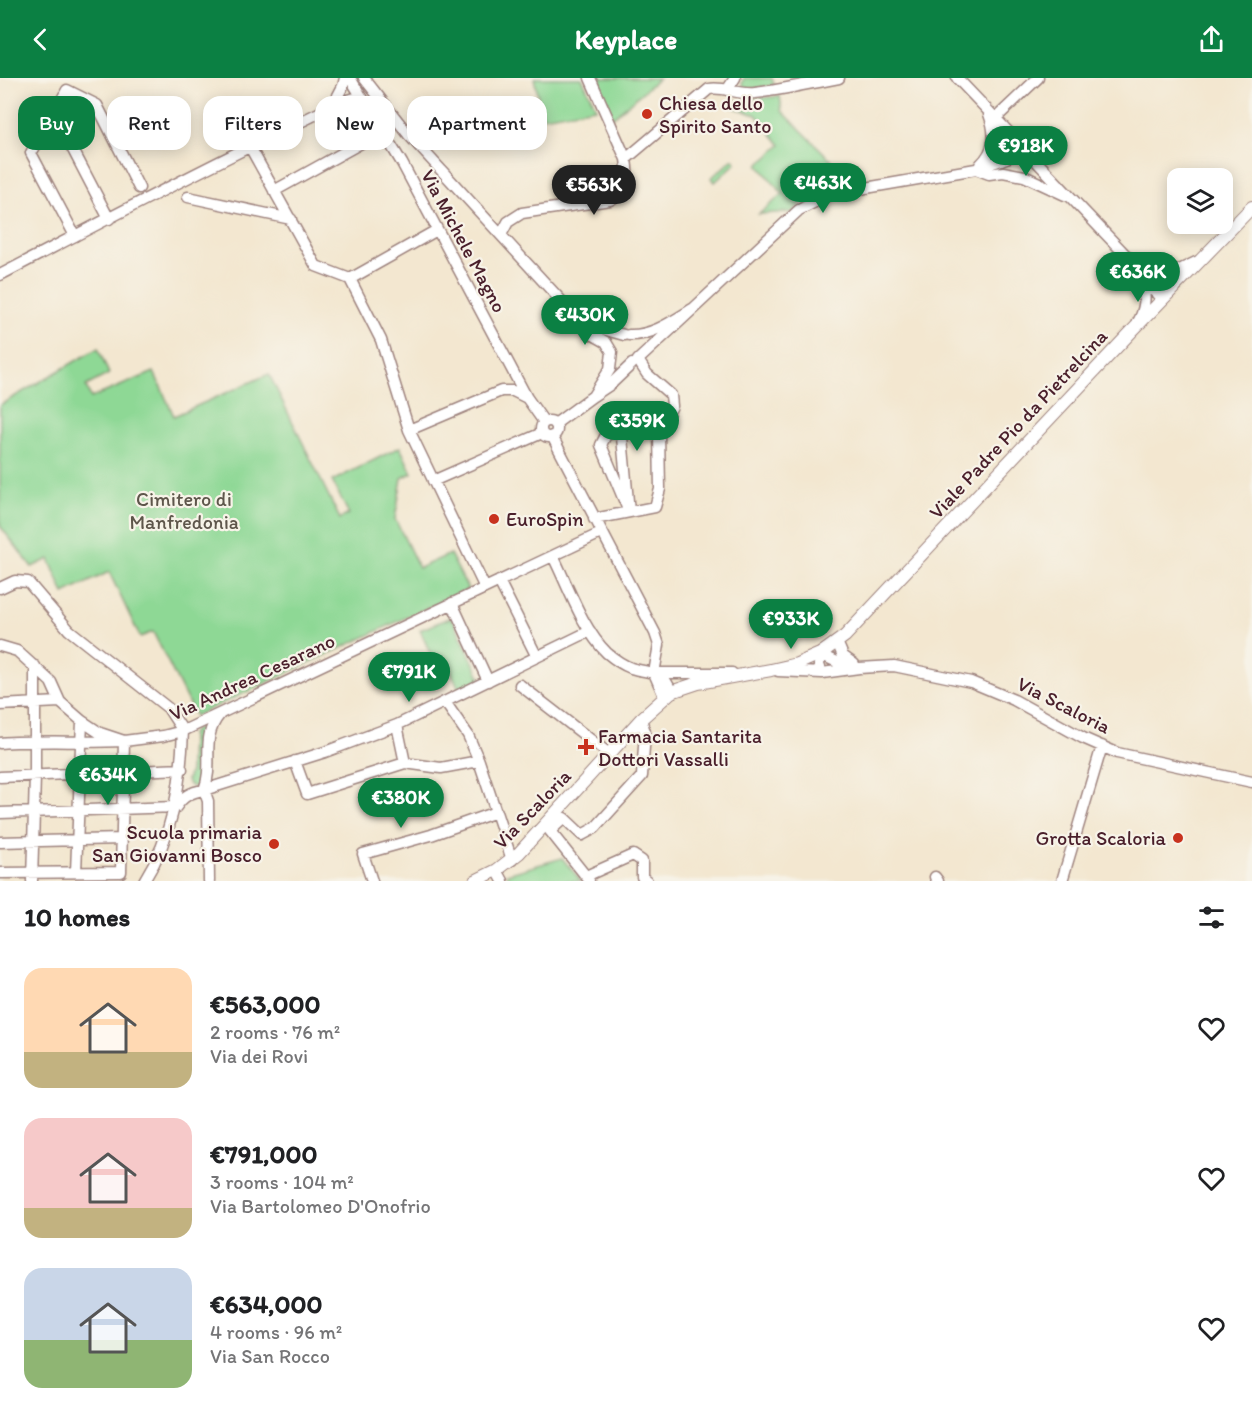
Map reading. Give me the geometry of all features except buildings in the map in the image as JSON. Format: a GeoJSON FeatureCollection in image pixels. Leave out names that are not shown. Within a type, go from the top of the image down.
{"type":"FeatureCollection","features":[{"type":"Feature","properties":{"kind":"main road","name":"Viale Padre Pio da Pietrelcina"},"geometry":{"type":"LineString","coordinates":[[837,642],[853,628],[1252,207]]}},
{"type":"Feature","properties":{"kind":"main road","name":"Via Scaloria"},"geometry":{"type":"LineString","coordinates":[[475,881],[500,876],[512,860],[548,829],[609,754],[668,694],[683,686],[797,664],[820,654],[837,642]]}},
{"type":"Feature","properties":{"kind":"street"},"geometry":{"type":"LineString","coordinates":[[338,96],[345,78]]}},
{"type":"Feature","properties":{"kind":"street","name":"Via Michele Magno"},"geometry":{"type":"LineString","coordinates":[[350,78],[361,96]]}},
{"type":"Feature","properties":{"kind":"street"},"geometry":{"type":"LineString","coordinates":[[364,78],[405,136],[501,235],[588,332],[606,342],[619,363],[635,362],[671,395],[672,406],[659,433],[660,489],[656,507],[594,519]]}},
{"type":"Feature","properties":{"kind":"street"},"geometry":{"type":"LineString","coordinates":[[501,235],[508,222],[522,213],[610,200],[619,195],[625,186],[626,159],[590,78]]}},
{"type":"Feature","properties":{"kind":"street"},"geometry":{"type":"LineString","coordinates":[[721,78],[727,90]]}},
{"type":"Feature","properties":{"kind":"street"},"geometry":{"type":"LineString","coordinates":[[727,90],[735,78]]}},
{"type":"Feature","properties":{"kind":"street"},"geometry":{"type":"LineString","coordinates":[[626,159],[708,89],[718,87],[735,93],[753,93],[839,78]]}},
{"type":"Feature","properties":{"kind":"street"},"geometry":{"type":"LineString","coordinates":[[957,78],[1146,276],[1157,295],[1165,297]]}},
{"type":"Feature","properties":{"kind":"street"},"geometry":{"type":"LineString","coordinates":[[996,118],[1038,78]]}},
{"type":"Feature","properties":{"kind":"street"},"geometry":{"type":"LineString","coordinates":[[64,96],[67,90],[79,96]]}},
{"type":"Feature","properties":{"kind":"street"},"geometry":{"type":"LineString","coordinates":[[95,104],[139,189]]}},
{"type":"Feature","properties":{"kind":"street"},"geometry":{"type":"LineString","coordinates":[[976,169],[987,159],[994,145],[993,126],[988,110]]}},
{"type":"Feature","properties":{"kind":"street"},"geometry":{"type":"LineString","coordinates":[[395,139],[405,136]]}},
{"type":"Feature","properties":{"kind":"street"},"geometry":{"type":"LineString","coordinates":[[402,163],[397,151],[405,136]]}},
{"type":"Feature","properties":{"kind":"street"},"geometry":{"type":"LineString","coordinates":[[33,150],[31,153],[75,236]]}},
{"type":"Feature","properties":{"kind":"street"},"geometry":{"type":"LineString","coordinates":[[73,150],[109,219]]}},
{"type":"Feature","properties":{"kind":"street"},"geometry":{"type":"LineString","coordinates":[[0,275],[244,150]]}},
{"type":"Feature","properties":{"kind":"street"},"geometry":{"type":"LineString","coordinates":[[252,150],[316,266],[350,279],[381,340],[409,430],[485,588]]}},
{"type":"Feature","properties":{"kind":"street"},"geometry":{"type":"LineString","coordinates":[[274,191],[348,150]]}},
{"type":"Feature","properties":{"kind":"street","name":"Via Michele Magno"},"geometry":{"type":"LineString","coordinates":[[394,150],[527,398],[548,429],[655,633],[659,645],[654,673]]}},
{"type":"Feature","properties":{"kind":"street"},"geometry":{"type":"LineString","coordinates":[[976,169],[988,174],[1003,172],[1018,166],[1030,154]]}},
{"type":"Feature","properties":{"kind":"street"},"geometry":{"type":"LineString","coordinates":[[433,481],[548,429],[610,384],[800,210],[831,194],[976,169],[1012,156],[1030,154]]}},
{"type":"Feature","properties":{"kind":"street"},"geometry":{"type":"LineString","coordinates":[[1003,172],[1024,176],[1073,199]]}},
{"type":"Feature","properties":{"kind":"street"},"geometry":{"type":"LineString","coordinates":[[188,197],[291,219]]}},
{"type":"Feature","properties":{"kind":"street"},"geometry":{"type":"LineString","coordinates":[[350,279],[437,230]]}},
{"type":"Feature","properties":{"kind":"street"},"geometry":{"type":"LineString","coordinates":[[1146,276],[1171,274],[1202,259]]}},
{"type":"Feature","properties":{"kind":"street"},"geometry":{"type":"LineString","coordinates":[[1132,331],[1143,312],[1146,299],[1146,276]]}},
{"type":"Feature","properties":{"kind":"street"},"geometry":{"type":"LineString","coordinates":[[566,306],[599,328],[637,339],[642,352],[635,362]]}},
{"type":"Feature","properties":{"kind":"street"},"geometry":{"type":"LineString","coordinates":[[592,396],[610,369],[616,339],[656,329],[694,308]]}},
{"type":"Feature","properties":{"kind":"street"},"geometry":{"type":"LineString","coordinates":[[409,430],[501,391],[513,391],[527,398]]}},
{"type":"Feature","properties":{"kind":"street"},"geometry":{"type":"LineString","coordinates":[[615,432],[622,437],[629,512],[601,445],[606,435],[615,432]]}},
{"type":"Feature","properties":{"kind":"street","name":"Via Andrea Cesarano"},"geometry":{"type":"LineString","coordinates":[[0,646],[17,651],[35,666],[51,682],[60,702],[100,733],[124,741],[163,736],[183,731],[601,533]]}},
{"type":"Feature","properties":{"kind":"street","name":"Via Scaloria"},"geometry":{"type":"LineString","coordinates":[[553,556],[590,631],[608,653],[628,667],[654,673],[745,674]]}},
{"type":"Feature","properties":{"kind":"street"},"geometry":{"type":"LineString","coordinates":[[0,588],[15,580],[28,582],[69,630],[168,708],[183,731],[182,769],[176,807]]}},
{"type":"Feature","properties":{"kind":"street"},"geometry":{"type":"LineString","coordinates":[[500,581],[537,657]]}},
{"type":"Feature","properties":{"kind":"street"},"geometry":{"type":"LineString","coordinates":[[452,603],[488,681]]}},
{"type":"Feature","properties":{"kind":"street"},"geometry":{"type":"LineString","coordinates":[[144,881],[158,858],[180,799],[191,792],[295,762],[397,725],[590,631]]}},
{"type":"Feature","properties":{"kind":"street"},"geometry":{"type":"LineString","coordinates":[[837,642],[843,656],[859,668]]}},
{"type":"Feature","properties":{"kind":"street"},"geometry":{"type":"LineString","coordinates":[[820,654],[819,665],[822,672]]}},
{"type":"Feature","properties":{"kind":"street","name":"Via Scaloria"},"geometry":{"type":"LineString","coordinates":[[820,654],[859,668]]}},
{"type":"Feature","properties":{"kind":"street"},"geometry":{"type":"LineString","coordinates":[[32,877],[35,666]]}},
{"type":"Feature","properties":{"kind":"street","name":"Via Scaloria"},"geometry":{"type":"LineString","coordinates":[[771,670],[822,672],[894,666],[971,682],[1014,700],[1083,738],[1117,753],[1252,782]]}},
{"type":"Feature","properties":{"kind":"street"},"geometry":{"type":"LineString","coordinates":[[654,673],[664,676],[668,682],[668,694]]}},
{"type":"Feature","properties":{"kind":"street"},"geometry":{"type":"LineString","coordinates":[[520,685],[609,754]]}},
{"type":"Feature","properties":{"kind":"street"},"geometry":{"type":"LineString","coordinates":[[0,705],[60,702]]}},
{"type":"Feature","properties":{"kind":"street"},"geometry":{"type":"LineString","coordinates":[[444,702],[468,735],[512,860]]}},
{"type":"Feature","properties":{"kind":"street"},"geometry":{"type":"LineString","coordinates":[[209,881],[208,801],[204,790],[209,771],[208,733],[212,723],[221,712]]}},
{"type":"Feature","properties":{"kind":"street"},"geometry":{"type":"LineString","coordinates":[[641,719],[645,732],[642,776],[595,828],[582,835],[564,818],[548,829],[588,878],[633,855],[642,861],[642,877],[647,881]]}},
{"type":"Feature","properties":{"kind":"street"},"geometry":{"type":"LineString","coordinates":[[76,872],[82,721]]}},
{"type":"Feature","properties":{"kind":"street"},"geometry":{"type":"LineString","coordinates":[[200,722],[208,733]]}},
{"type":"Feature","properties":{"kind":"street"},"geometry":{"type":"LineString","coordinates":[[397,725],[405,763]]}},
{"type":"Feature","properties":{"kind":"street"},"geometry":{"type":"LineString","coordinates":[[0,743],[124,741],[121,872],[76,872],[32,877],[0,873]]}},
{"type":"Feature","properties":{"kind":"street"},"geometry":{"type":"LineString","coordinates":[[1062,881],[1102,746]]}},
{"type":"Feature","properties":{"kind":"street"},"geometry":{"type":"LineString","coordinates":[[295,762],[306,794],[405,763],[441,768],[479,761]]}},
{"type":"Feature","properties":{"kind":"street"},"geometry":{"type":"LineString","coordinates":[[0,777],[182,769]]}},
{"type":"Feature","properties":{"kind":"street"},"geometry":{"type":"LineString","coordinates":[[182,769],[185,787],[191,792]]}},
{"type":"Feature","properties":{"kind":"street"},"geometry":{"type":"LineString","coordinates":[[209,771],[217,779],[230,782]]}},
{"type":"Feature","properties":{"kind":"street"},"geometry":{"type":"LineString","coordinates":[[0,813],[176,807]]}},
{"type":"Feature","properties":{"kind":"street"},"geometry":{"type":"LineString","coordinates":[[372,881],[363,854],[431,835],[496,812]]}},
{"type":"Feature","properties":{"kind":"street"},"geometry":{"type":"LineString","coordinates":[[0,842],[122,838]]}},
{"type":"Feature","properties":{"kind":"green space"},"geometry":{"type":"Polygon","coordinates":[[[534,78],[582,78],[596,108],[547,116],[547,96],[538,96],[534,78]]]}},
{"type":"Feature","properties":{"kind":"green space"},"geometry":{"type":"Polygon","coordinates":[[[593,78],[659,78],[612,118],[593,78]]]}},
{"type":"Feature","properties":{"kind":"green space"},"geometry":{"type":"Polygon","coordinates":[[[744,78],[772,78],[774,85],[744,88],[742,84],[744,78]]]}},
{"type":"Feature","properties":{"kind":"green space"},"geometry":{"type":"Polygon","coordinates":[[[780,96],[782,111],[839,168],[792,212],[759,214],[783,194],[758,165],[781,145],[756,115],[730,106],[732,101],[780,96]]]}},
{"type":"Feature","properties":{"kind":"green space"},"geometry":{"type":"Polygon","coordinates":[[[733,159],[736,163],[715,182],[711,178],[733,159]]]}},
{"type":"Feature","properties":{"kind":"green space","name":"Cimitero di Manfredonia"},"geometry":{"type":"Polygon","coordinates":[[[98,348],[109,374],[86,386],[91,398],[154,372],[174,416],[269,374],[340,519],[349,514],[332,481],[400,447],[412,473],[402,478],[395,519],[419,568],[450,554],[468,589],[195,716],[153,632],[140,637],[109,572],[64,594],[49,559],[32,567],[0,526],[0,405],[98,348]]]}},
{"type":"Feature","properties":{"kind":"green space"},"geometry":{"type":"Polygon","coordinates":[[[452,617],[481,679],[459,689],[446,660],[434,662],[420,630],[452,617]]]}},
{"type":"Feature","properties":{"kind":"green space"},"geometry":{"type":"Polygon","coordinates":[[[200,728],[205,734],[204,776],[201,785],[193,787],[187,780],[190,771],[191,735],[193,731],[200,728]]]}},
{"type":"Feature","properties":{"kind":"green space"},"geometry":{"type":"Polygon","coordinates":[[[562,858],[581,881],[509,881],[507,874],[562,858]]]}},
{"type":"Feature","properties":{"kind":"place","name":"Chiesa dello Spirito Santo"},"geometry":{"type":"Point","coordinates":[647,114]}},
{"type":"Feature","properties":{"kind":"place","name":"EuroSpin"},"geometry":{"type":"Point","coordinates":[494,519]}},
{"type":"Feature","properties":{"kind":"place","name":"Farmacia Santarita Dottori Vassalli"},"geometry":{"type":"Point","coordinates":[586,747]}},
{"type":"Feature","properties":{"kind":"place","name":"Grotta Scaloria"},"geometry":{"type":"Point","coordinates":[1178,838]}},
{"type":"Feature","properties":{"kind":"place","name":"Scuola primaria San Giovanni Bosco"},"geometry":{"type":"Point","coordinates":[274,844]}}]}
